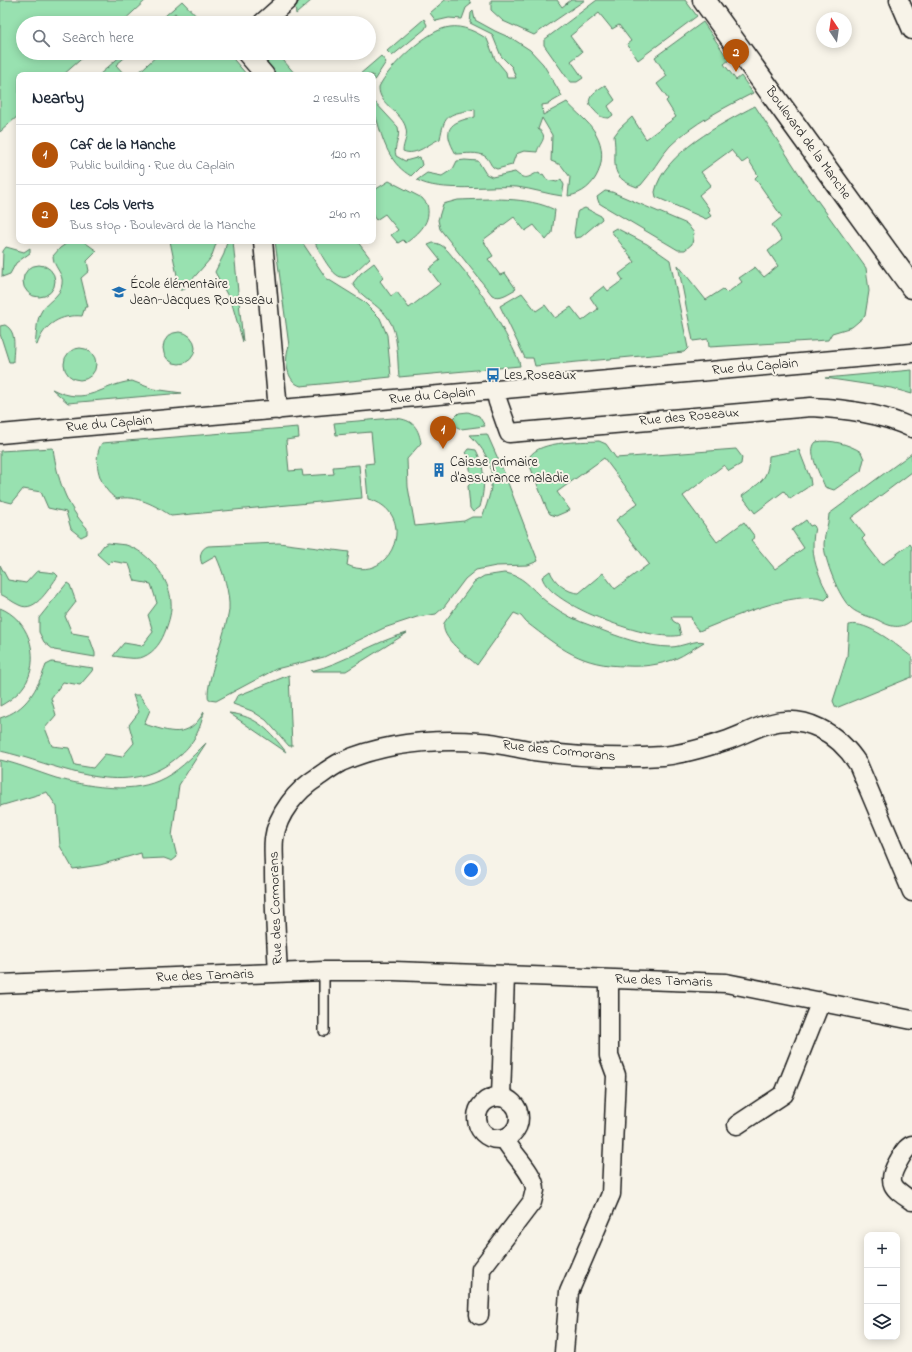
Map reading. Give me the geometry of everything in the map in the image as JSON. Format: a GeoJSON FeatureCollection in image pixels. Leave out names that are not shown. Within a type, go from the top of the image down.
{"type":"FeatureCollection","features":[{"type":"Feature","properties":{"kind":"main road","name":"Boulevard de la Manche"},"geometry":{"type":"LineString","coordinates":[[704,0],[912,287]]}},
{"type":"Feature","properties":{"kind":"street"},"geometry":{"type":"LineString","coordinates":[[270,16],[288,0]]}},
{"type":"Feature","properties":{"kind":"street"},"geometry":{"type":"LineString","coordinates":[[899,0],[912,30]]}},
{"type":"Feature","properties":{"kind":"street"},"geometry":{"type":"LineString","coordinates":[[252,60],[262,72]]}},
{"type":"Feature","properties":{"kind":"street"},"geometry":{"type":"LineString","coordinates":[[263,244],[278,410]]}},
{"type":"Feature","properties":{"kind":"street","name":"Rue du Caplain"},"geometry":{"type":"LineString","coordinates":[[0,434],[912,353]]}},
{"type":"Feature","properties":{"kind":"street","name":"Rue des Roseaux"},"geometry":{"type":"LineString","coordinates":[[495,390],[509,433],[811,407],[846,409],[877,416],[912,428]]}},
{"type":"Feature","properties":{"kind":"street","name":"Rue des Cormorans"},"geometry":{"type":"LineString","coordinates":[[278,973],[274,882],[274,838],[287,806],[297,793],[309,782],[340,762],[382,748],[423,742],[480,742],[535,751],[607,758],[637,758],[678,754],[728,740],[767,724],[783,721],[800,721],[817,727],[838,739],[849,750],[858,764],[912,892]]}},
{"type":"Feature","properties":{"kind":"street","name":"Rue des Tamaris"},"geometry":{"type":"LineString","coordinates":[[0,984],[324,971],[394,971],[609,980],[726,983],[912,1020]]}},
{"type":"Feature","properties":{"kind":"street"},"geometry":{"type":"LineString","coordinates":[[501,1098],[505,976]]}},
{"type":"Feature","properties":{"kind":"street"},"geometry":{"type":"LineString","coordinates":[[564,1352],[569,1292],[611,1194],[616,1074],[609,1056],[609,980]]}},
{"type":"Feature","properties":{"kind":"street"},"geometry":{"type":"LineString","coordinates":[[737,1125],[784,1094],[821,1001]]}},
{"type":"Feature","properties":{"kind":"street"},"geometry":{"type":"LineString","coordinates":[[501,1098],[508,1099],[513,1104],[519,1116],[515,1130],[504,1138],[490,1137],[480,1128],[478,1122],[480,1109],[488,1100],[501,1098]]}},
{"type":"Feature","properties":{"kind":"street"},"geometry":{"type":"LineString","coordinates":[[479,1315],[481,1268],[532,1202],[535,1189],[531,1176],[509,1149],[504,1138]]}},
{"type":"Feature","properties":{"kind":"street"},"geometry":{"type":"LineString","coordinates":[[912,1145],[908,1147],[892,1170],[891,1177],[895,1189],[912,1201]]}},
{"type":"Feature","properties":{"kind":"lane"},"geometry":{"type":"LineString","coordinates":[[324,971],[324,1031]]}},
{"type":"Feature","properties":{"kind":"green space"},"geometry":{"type":"Polygon","coordinates":[[[0,0],[146,0],[129,16],[16,16],[16,60],[80,60],[66,72],[16,72],[16,118],[0,132],[0,0]]]}},
{"type":"Feature","properties":{"kind":"green space"},"geometry":{"type":"Polygon","coordinates":[[[301,0],[312,0],[296,14],[295,6],[301,0]]]}},
{"type":"Feature","properties":{"kind":"green space"},"geometry":{"type":"Polygon","coordinates":[[[445,0],[469,0],[471,4],[466,8],[462,19],[449,18],[436,21],[430,13],[445,0]]]}},
{"type":"Feature","properties":{"kind":"green space"},"geometry":{"type":"Polygon","coordinates":[[[491,0],[557,0],[562,7],[571,0],[585,0],[534,35],[503,21],[491,10],[491,0]]]}},
{"type":"Feature","properties":{"kind":"green space"},"geometry":{"type":"Polygon","coordinates":[[[597,0],[685,0],[697,16],[638,60],[627,44],[631,41],[619,25],[612,29],[599,13],[570,36],[582,52],[571,61],[583,78],[577,82],[570,82],[544,45],[544,40],[597,0]]]}},
{"type":"Feature","properties":{"kind":"green space"},"geometry":{"type":"Polygon","coordinates":[[[182,1],[196,16],[178,16],[175,13],[172,16],[165,16],[182,1]]]}},
{"type":"Feature","properties":{"kind":"green space"},"geometry":{"type":"Polygon","coordinates":[[[473,11],[475,20],[513,39],[530,50],[543,64],[562,96],[548,104],[542,105],[543,115],[567,102],[590,125],[596,134],[602,153],[601,163],[593,181],[587,188],[568,196],[570,177],[561,165],[551,161],[552,135],[542,118],[538,129],[543,135],[543,140],[537,152],[524,151],[516,154],[512,165],[497,169],[493,167],[488,159],[483,155],[476,153],[456,154],[449,139],[450,128],[459,122],[475,117],[475,109],[459,112],[446,119],[440,139],[418,151],[403,151],[406,135],[404,123],[382,99],[379,87],[391,69],[410,50],[431,34],[441,29],[459,27],[479,34],[487,39],[495,59],[506,72],[507,78],[516,78],[512,67],[501,56],[492,34],[470,23],[471,13],[473,11]]]}},
{"type":"Feature","properties":{"kind":"green space"},"geometry":{"type":"Polygon","coordinates":[[[424,19],[427,25],[425,29],[392,56],[387,51],[424,19]]]}},
{"type":"Feature","properties":{"kind":"green space"},"geometry":{"type":"Polygon","coordinates":[[[703,22],[729,60],[724,64],[736,80],[741,76],[753,93],[709,116],[679,138],[670,146],[641,185],[637,187],[627,183],[617,173],[615,168],[614,136],[632,117],[646,139],[676,117],[666,101],[668,99],[657,84],[667,76],[655,57],[703,22]]]}},
{"type":"Feature","properties":{"kind":"green space"},"geometry":{"type":"Polygon","coordinates":[[[381,56],[386,62],[376,77],[376,72],[362,72],[381,56]]]}},
{"type":"Feature","properties":{"kind":"green space"},"geometry":{"type":"Polygon","coordinates":[[[116,60],[122,60],[116,65],[122,72],[102,72],[116,60]]]}},
{"type":"Feature","properties":{"kind":"green space"},"geometry":{"type":"Polygon","coordinates":[[[152,60],[234,60],[244,72],[139,72],[152,60]]]}},
{"type":"Feature","properties":{"kind":"green space"},"geometry":{"type":"Polygon","coordinates":[[[264,60],[283,60],[293,72],[274,72],[264,60]]]}},
{"type":"Feature","properties":{"kind":"green space"},"geometry":{"type":"Polygon","coordinates":[[[605,85],[615,100],[608,106],[613,115],[609,118],[604,118],[599,115],[591,107],[590,103],[591,96],[605,85]]]}},
{"type":"Feature","properties":{"kind":"green space"},"geometry":{"type":"Polygon","coordinates":[[[376,103],[398,127],[399,135],[395,149],[396,156],[405,161],[420,157],[422,165],[411,176],[404,172],[394,161],[381,134],[376,117],[376,103]]]}},
{"type":"Feature","properties":{"kind":"green space"},"geometry":{"type":"Polygon","coordinates":[[[755,106],[807,186],[866,268],[869,291],[865,316],[852,327],[832,333],[828,340],[709,347],[708,339],[693,341],[678,265],[706,300],[723,289],[727,293],[742,282],[739,278],[755,267],[764,277],[778,266],[768,251],[782,240],[772,225],[782,217],[755,178],[758,175],[748,159],[742,163],[731,150],[701,172],[711,185],[699,195],[710,210],[708,212],[711,216],[706,219],[656,197],[655,192],[660,178],[670,164],[682,152],[711,130],[755,106]]]}},
{"type":"Feature","properties":{"kind":"green space"},"geometry":{"type":"Polygon","coordinates":[[[457,161],[478,161],[486,174],[492,177],[515,172],[522,177],[527,177],[539,172],[541,175],[543,174],[547,180],[557,182],[561,179],[564,185],[562,196],[517,187],[465,188],[438,186],[417,180],[427,173],[442,176],[453,169],[457,161]]]}},
{"type":"Feature","properties":{"kind":"green space"},"geometry":{"type":"Polygon","coordinates":[[[389,181],[422,198],[427,204],[428,216],[426,222],[420,231],[406,243],[403,240],[398,243],[391,235],[398,230],[385,214],[376,220],[376,189],[389,181]]]}},
{"type":"Feature","properties":{"kind":"green space"},"geometry":{"type":"Polygon","coordinates":[[[605,191],[612,192],[687,224],[694,233],[692,244],[685,250],[678,250],[602,205],[599,203],[597,197],[605,191]]]}},
{"type":"Feature","properties":{"kind":"green space"},"geometry":{"type":"Polygon","coordinates":[[[458,200],[520,200],[532,202],[555,210],[552,233],[546,240],[534,225],[525,231],[514,217],[483,240],[493,256],[488,259],[500,275],[505,273],[516,289],[498,297],[492,295],[440,229],[438,220],[443,204],[458,200]]]}},
{"type":"Feature","properties":{"kind":"green space"},"geometry":{"type":"Polygon","coordinates":[[[585,208],[601,216],[602,219],[581,237],[575,238],[574,233],[577,213],[585,208]]]}},
{"type":"Feature","properties":{"kind":"green space"},"geometry":{"type":"Polygon","coordinates":[[[616,228],[647,244],[670,260],[688,348],[684,352],[535,366],[533,358],[525,358],[500,306],[522,293],[536,311],[545,305],[555,318],[571,307],[582,321],[598,309],[590,297],[604,286],[608,291],[623,280],[619,274],[635,262],[611,231],[616,228]]]}},
{"type":"Feature","properties":{"kind":"green space"},"geometry":{"type":"Polygon","coordinates":[[[437,243],[446,249],[475,285],[499,322],[519,361],[520,366],[399,377],[397,346],[392,324],[380,309],[358,291],[353,283],[361,273],[374,263],[384,277],[380,281],[391,296],[397,292],[409,308],[440,284],[429,269],[440,260],[428,245],[437,243]]]}},
{"type":"Feature","properties":{"kind":"green space"},"geometry":{"type":"Polygon","coordinates":[[[66,244],[87,244],[97,251],[87,261],[89,271],[81,278],[88,307],[85,307],[82,316],[67,317],[54,322],[44,331],[37,345],[35,344],[40,314],[45,306],[61,289],[62,280],[53,260],[53,256],[66,244]]]}},
{"type":"Feature","properties":{"kind":"green space"},"geometry":{"type":"Polygon","coordinates":[[[171,244],[216,244],[211,258],[183,290],[180,290],[171,244]]]}},
{"type":"Feature","properties":{"kind":"green space"},"geometry":{"type":"Polygon","coordinates":[[[226,244],[233,244],[243,342],[232,304],[215,272],[224,254],[226,244]]]}},
{"type":"Feature","properties":{"kind":"green space"},"geometry":{"type":"Polygon","coordinates":[[[275,244],[303,244],[326,278],[363,301],[380,318],[387,335],[391,377],[301,386],[296,384],[289,375],[287,351],[289,346],[275,244]]]}},
{"type":"Feature","properties":{"kind":"green space"},"geometry":{"type":"Polygon","coordinates":[[[359,244],[370,258],[357,270],[344,278],[339,276],[329,267],[316,245],[359,244]]]}},
{"type":"Feature","properties":{"kind":"green space"},"geometry":{"type":"Polygon","coordinates":[[[6,247],[24,252],[30,248],[30,253],[16,263],[10,274],[2,277],[3,251],[6,247]]]}},
{"type":"Feature","properties":{"kind":"green space"},"geometry":{"type":"Polygon","coordinates":[[[36,265],[42,265],[52,272],[55,281],[54,287],[48,294],[42,297],[36,297],[26,290],[23,284],[23,278],[30,268],[36,265]]]}},
{"type":"Feature","properties":{"kind":"green space"},"geometry":{"type":"Polygon","coordinates":[[[5,325],[12,332],[13,336],[13,362],[9,362],[0,334],[0,326],[5,325]]]}},
{"type":"Feature","properties":{"kind":"green space"},"geometry":{"type":"Polygon","coordinates":[[[176,332],[182,332],[192,339],[195,348],[194,354],[188,361],[182,364],[176,364],[166,357],[163,351],[163,345],[170,335],[176,332]]]}},
{"type":"Feature","properties":{"kind":"green space"},"geometry":{"type":"Polygon","coordinates":[[[77,348],[83,348],[93,355],[96,364],[95,370],[89,377],[83,380],[77,380],[67,373],[64,367],[64,361],[71,351],[77,348]]]}},
{"type":"Feature","properties":{"kind":"green space"},"geometry":{"type":"Polygon","coordinates":[[[912,370],[912,394],[891,388],[825,378],[912,370]]]}},
{"type":"Feature","properties":{"kind":"green space"},"geometry":{"type":"Polygon","coordinates":[[[132,381],[153,389],[182,393],[68,403],[52,389],[64,394],[75,396],[85,395],[121,383],[132,381]]]}},
{"type":"Feature","properties":{"kind":"green space"},"geometry":{"type":"Polygon","coordinates":[[[468,412],[479,416],[485,426],[461,429],[449,423],[459,413],[468,412]]]}},
{"type":"Feature","properties":{"kind":"green space"},"geometry":{"type":"Polygon","coordinates":[[[393,418],[405,420],[413,424],[416,427],[420,437],[421,443],[407,459],[408,487],[415,526],[464,521],[472,517],[482,517],[490,494],[491,473],[485,454],[470,435],[487,434],[503,470],[538,561],[528,565],[496,566],[476,570],[465,579],[444,607],[436,614],[417,617],[384,628],[324,657],[276,669],[216,701],[209,700],[209,684],[227,619],[229,603],[226,582],[216,556],[202,564],[200,556],[203,549],[208,546],[279,543],[349,552],[347,565],[363,569],[377,565],[387,557],[394,545],[396,531],[393,518],[384,506],[368,499],[365,464],[374,463],[371,432],[336,435],[334,423],[393,418]]]}},
{"type":"Feature","properties":{"kind":"green space"},"geometry":{"type":"Polygon","coordinates":[[[298,427],[299,438],[286,440],[289,471],[302,470],[303,476],[334,474],[333,467],[359,465],[362,498],[171,516],[146,502],[131,498],[117,499],[111,495],[102,482],[97,465],[97,457],[102,443],[298,427]]]}},
{"type":"Feature","properties":{"kind":"green space"},"geometry":{"type":"Polygon","coordinates":[[[599,441],[606,444],[616,458],[736,449],[742,457],[741,464],[729,471],[724,465],[683,496],[717,542],[744,522],[755,537],[751,540],[775,569],[804,548],[792,530],[806,520],[810,526],[813,525],[815,527],[813,548],[815,560],[818,572],[829,596],[825,600],[812,598],[780,602],[744,613],[699,631],[693,624],[691,617],[671,617],[673,621],[678,624],[681,635],[668,636],[627,628],[604,620],[563,599],[549,588],[542,577],[550,571],[558,583],[574,593],[579,593],[603,573],[615,589],[649,564],[616,520],[638,503],[604,458],[557,492],[570,510],[556,516],[550,514],[547,509],[528,461],[532,454],[538,449],[548,446],[570,442],[599,441]]]}},
{"type":"Feature","properties":{"kind":"green space"},"geometry":{"type":"Polygon","coordinates":[[[827,441],[839,443],[861,452],[864,459],[861,471],[834,490],[825,487],[813,457],[813,446],[816,442],[827,441]]]}},
{"type":"Feature","properties":{"kind":"green space"},"geometry":{"type":"Polygon","coordinates":[[[53,448],[60,481],[68,501],[87,528],[87,534],[81,537],[71,529],[66,512],[48,508],[41,492],[23,489],[12,503],[0,500],[0,451],[53,448]]]}},
{"type":"Feature","properties":{"kind":"green space"},"geometry":{"type":"Polygon","coordinates":[[[469,449],[476,450],[482,464],[484,478],[480,507],[473,512],[470,508],[468,486],[472,482],[468,455],[466,453],[469,449]]]}},
{"type":"Feature","properties":{"kind":"green space"},"geometry":{"type":"Polygon","coordinates":[[[799,450],[810,478],[811,485],[790,499],[784,491],[755,513],[742,496],[758,484],[765,476],[769,456],[799,450]]]}},
{"type":"Feature","properties":{"kind":"green space"},"geometry":{"type":"Polygon","coordinates":[[[912,453],[912,472],[851,518],[865,536],[862,539],[882,565],[910,544],[912,547],[912,620],[904,625],[891,626],[857,612],[846,603],[829,568],[824,540],[829,514],[912,453]]]}},
{"type":"Feature","properties":{"kind":"green space"},"geometry":{"type":"Polygon","coordinates":[[[108,543],[126,545],[143,554],[157,568],[167,584],[170,593],[171,612],[164,633],[160,642],[154,649],[143,657],[132,658],[113,656],[124,643],[142,646],[153,632],[148,615],[157,603],[151,584],[135,581],[129,564],[111,561],[108,564],[97,554],[104,545],[108,543]]]}},
{"type":"Feature","properties":{"kind":"green space"},"geometry":{"type":"Polygon","coordinates":[[[0,565],[8,580],[26,583],[37,571],[55,573],[58,576],[42,598],[31,606],[25,607],[16,604],[0,594],[0,565]]]}},
{"type":"Feature","properties":{"kind":"green space"},"geometry":{"type":"Polygon","coordinates":[[[504,573],[512,574],[524,581],[545,601],[565,614],[581,622],[621,637],[661,647],[675,647],[701,641],[704,642],[679,657],[663,663],[639,666],[597,663],[572,654],[561,648],[526,622],[521,616],[514,613],[477,665],[450,641],[444,629],[444,623],[474,582],[484,576],[504,573]]]}},
{"type":"Feature","properties":{"kind":"green space"},"geometry":{"type":"Polygon","coordinates":[[[67,583],[70,585],[76,602],[65,616],[72,633],[89,636],[95,657],[54,650],[44,642],[39,632],[39,618],[67,583]]]}},
{"type":"Feature","properties":{"kind":"green space"},"geometry":{"type":"Polygon","coordinates":[[[0,608],[10,613],[18,620],[24,629],[29,638],[32,649],[32,660],[31,671],[25,685],[8,701],[0,706],[0,608]]]}},
{"type":"Feature","properties":{"kind":"green space"},"geometry":{"type":"Polygon","coordinates":[[[849,625],[865,626],[873,630],[891,641],[912,657],[912,677],[836,708],[833,701],[847,657],[849,625]]]}},
{"type":"Feature","properties":{"kind":"green space"},"geometry":{"type":"Polygon","coordinates":[[[407,633],[346,671],[311,671],[336,663],[382,642],[407,633]]]}},
{"type":"Feature","properties":{"kind":"green space"},"geometry":{"type":"Polygon","coordinates":[[[52,662],[93,668],[80,685],[63,682],[51,698],[56,715],[45,728],[52,746],[69,748],[75,765],[93,768],[105,754],[122,757],[134,743],[129,725],[139,712],[133,695],[139,695],[150,710],[144,724],[178,732],[192,727],[204,712],[200,727],[186,750],[174,760],[154,772],[133,778],[111,778],[88,775],[0,751],[0,718],[17,710],[30,698],[46,665],[52,662]]]}},
{"type":"Feature","properties":{"kind":"green space"},"geometry":{"type":"Polygon","coordinates":[[[289,675],[292,746],[289,746],[266,720],[252,711],[233,704],[237,696],[289,675]]]}},
{"type":"Feature","properties":{"kind":"green space"},"geometry":{"type":"Polygon","coordinates":[[[229,713],[247,717],[255,721],[274,737],[286,752],[229,713]]]}},
{"type":"Feature","properties":{"kind":"green space"},"geometry":{"type":"Polygon","coordinates":[[[206,743],[179,785],[172,836],[177,857],[172,861],[164,858],[142,859],[141,853],[100,865],[73,869],[60,846],[57,807],[47,792],[0,806],[0,760],[80,784],[120,788],[134,787],[146,785],[165,778],[184,765],[206,743]]]}},
{"type":"Feature","properties":{"kind":"place","name":"Les Cols Verts"},"geometry":{"type":"Point","coordinates":[736,72]}},
{"type":"Feature","properties":{"kind":"place","name":"École élémentaire Jean-Jacques Rousseau"},"geometry":{"type":"Point","coordinates":[119,292]}},
{"type":"Feature","properties":{"kind":"place","name":"Les Roseaux"},"geometry":{"type":"Point","coordinates":[493,375]}},
{"type":"Feature","properties":{"kind":"place","name":"Caf de la Manche"},"geometry":{"type":"Point","coordinates":[443,449]}},
{"type":"Feature","properties":{"kind":"place","name":"Caisse primaire d'assurance maladie"},"geometry":{"type":"Point","coordinates":[439,470]}}]}
